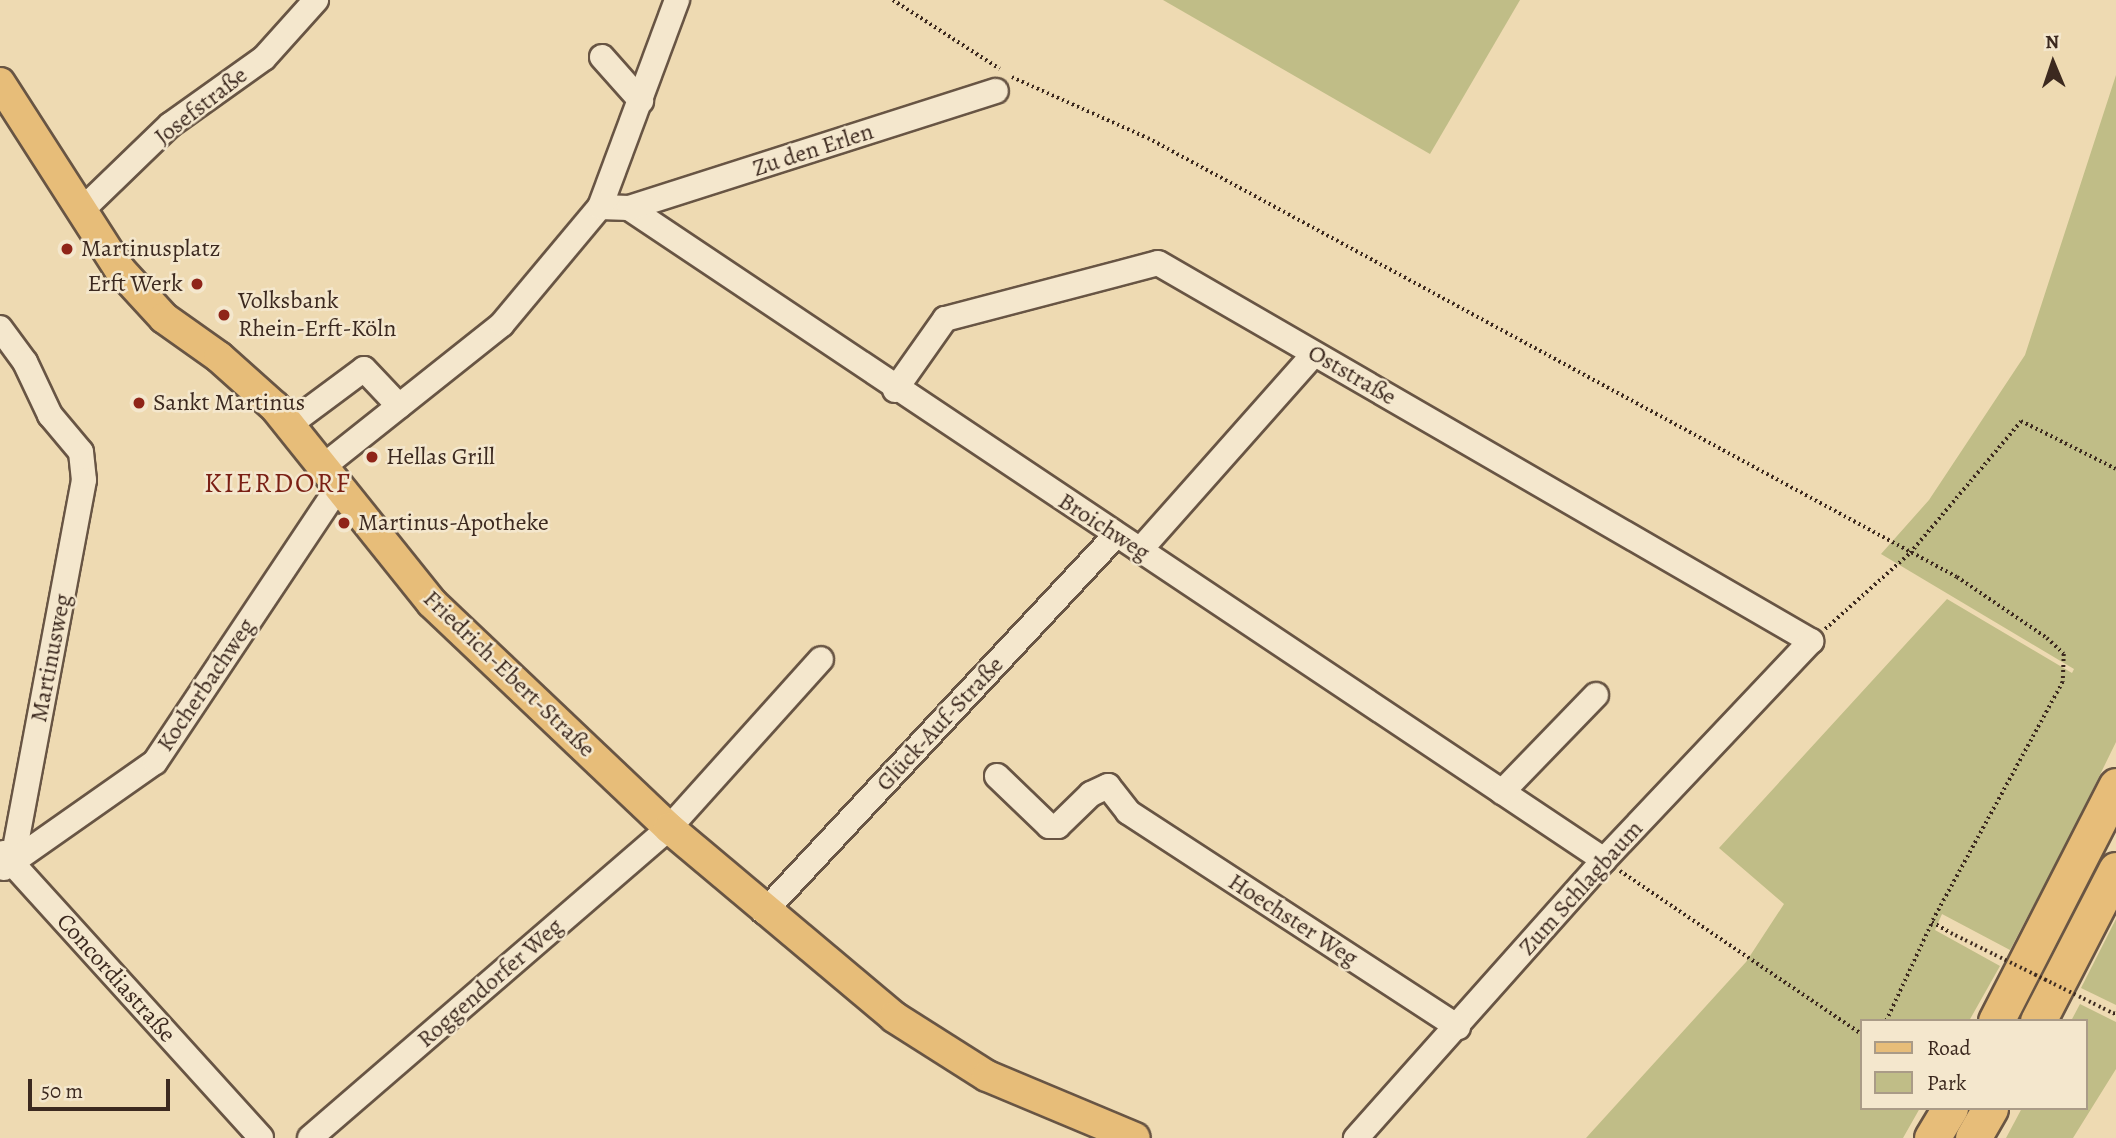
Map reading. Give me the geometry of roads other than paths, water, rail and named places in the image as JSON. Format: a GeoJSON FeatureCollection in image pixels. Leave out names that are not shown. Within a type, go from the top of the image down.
{"type":"FeatureCollection","features":[{"type":"Feature","properties":{"kind":"highway"},"geometry":{"type":"LineString","coordinates":[[1997,1019],[2116,786]]}},
{"type":"Feature","properties":{"kind":"highway"},"geometry":{"type":"LineString","coordinates":[[2039,1019],[2116,870]]}},
{"type":"Feature","properties":{"kind":"highway"},"geometry":{"type":"LineString","coordinates":[[1932,1138],[1949,1110]]}},
{"type":"Feature","properties":{"kind":"highway"},"geometry":{"type":"LineString","coordinates":[[1973,1138],[1989,1110]]}},
{"type":"Feature","properties":{"kind":"main road","name":"Friedrich-Ebert-Straße"},"geometry":{"type":"LineString","coordinates":[[0,83],[120,270],[155,308],[219,357],[290,424],[432,603],[669,828],[764,912],[894,1017],[987,1076],[1096,1131],[1135,1138]]}},
{"type":"Feature","properties":{"kind":"street","name":"Josefstraße"},"geometry":{"type":"LineString","coordinates":[[83,209],[170,125],[264,58],[316,0]]}},
{"type":"Feature","properties":{"kind":"street","name":"Kocherbachweg"},"geometry":{"type":"LineString","coordinates":[[4,861],[155,762],[332,475],[399,406],[502,324],[600,207],[677,0]]}},
{"type":"Feature","properties":{"kind":"street"},"geometry":{"type":"LineString","coordinates":[[603,57],[641,101]]}},
{"type":"Feature","properties":{"kind":"street","name":"Zu den Erlen"},"geometry":{"type":"LineString","coordinates":[[629,208],[996,91]]}},
{"type":"Feature","properties":{"kind":"street"},"geometry":{"type":"LineString","coordinates":[[600,207],[629,208]]}},
{"type":"Feature","properties":{"kind":"street","name":"Broichweg"},"geometry":{"type":"LineString","coordinates":[[629,208],[895,390],[1604,860]]}},
{"type":"Feature","properties":{"kind":"street","name":"Oststraße"},"geometry":{"type":"LineString","coordinates":[[895,390],[945,319],[1158,263],[1811,641]]}},
{"type":"Feature","properties":{"kind":"street","name":"Martinusweg"},"geometry":{"type":"LineString","coordinates":[[0,328],[25,362],[50,415],[81,452],[84,480],[4,861]]}},
{"type":"Feature","properties":{"kind":"street"},"geometry":{"type":"LineString","coordinates":[[1140,550],[1314,354]]}},
{"type":"Feature","properties":{"kind":"street"},"geometry":{"type":"LineString","coordinates":[[290,424],[364,369],[370,370],[399,406]]}},
{"type":"Feature","properties":{"kind":"street","name":"Glück-Auf-Straße"},"geometry":{"type":"LineString","coordinates":[[764,912],[1116,535]]}},
{"type":"Feature","properties":{"kind":"street","name":"Zum Schlagbaum"},"geometry":{"type":"LineString","coordinates":[[1356,1138],[1458,1027],[1604,860],[1811,641]]}},
{"type":"Feature","properties":{"kind":"street","name":"Roggendorfer Weg"},"geometry":{"type":"LineString","coordinates":[[310,1138],[669,828],[821,659]]}},
{"type":"Feature","properties":{"kind":"street"},"geometry":{"type":"LineString","coordinates":[[1502,792],[1596,695]]}},
{"type":"Feature","properties":{"kind":"street","name":"Hoechster Weg"},"geometry":{"type":"LineString","coordinates":[[997,776],[1049,826],[1058,826],[1091,794],[1108,786],[1128,812],[1458,1027]]}},
{"type":"Feature","properties":{"kind":"street","name":"Concordiastraße"},"geometry":{"type":"LineString","coordinates":[[4,861],[261,1138]]}},
{"type":"Feature","properties":{"kind":"place","name":"Martinusplatz"},"geometry":{"type":"Point","coordinates":[67,249]}},
{"type":"Feature","properties":{"kind":"place","name":"Erft Werk"},"geometry":{"type":"Point","coordinates":[197,284]}},
{"type":"Feature","properties":{"kind":"place","name":"Volksbank Rhein-Erft-Köln"},"geometry":{"type":"Point","coordinates":[224,315]}},
{"type":"Feature","properties":{"kind":"place","name":"Sankt Martinus"},"geometry":{"type":"Point","coordinates":[139,403]}},
{"type":"Feature","properties":{"kind":"place","name":"Hellas Grill"},"geometry":{"type":"Point","coordinates":[372,457]}},
{"type":"Feature","properties":{"kind":"place","name":"Martinus-Apotheke"},"geometry":{"type":"Point","coordinates":[344,523]}},
{"type":"Feature","properties":{"kind":"district","name":"KIERDORF"},"geometry":{"type":"Point","coordinates":[278,483]}}]}
